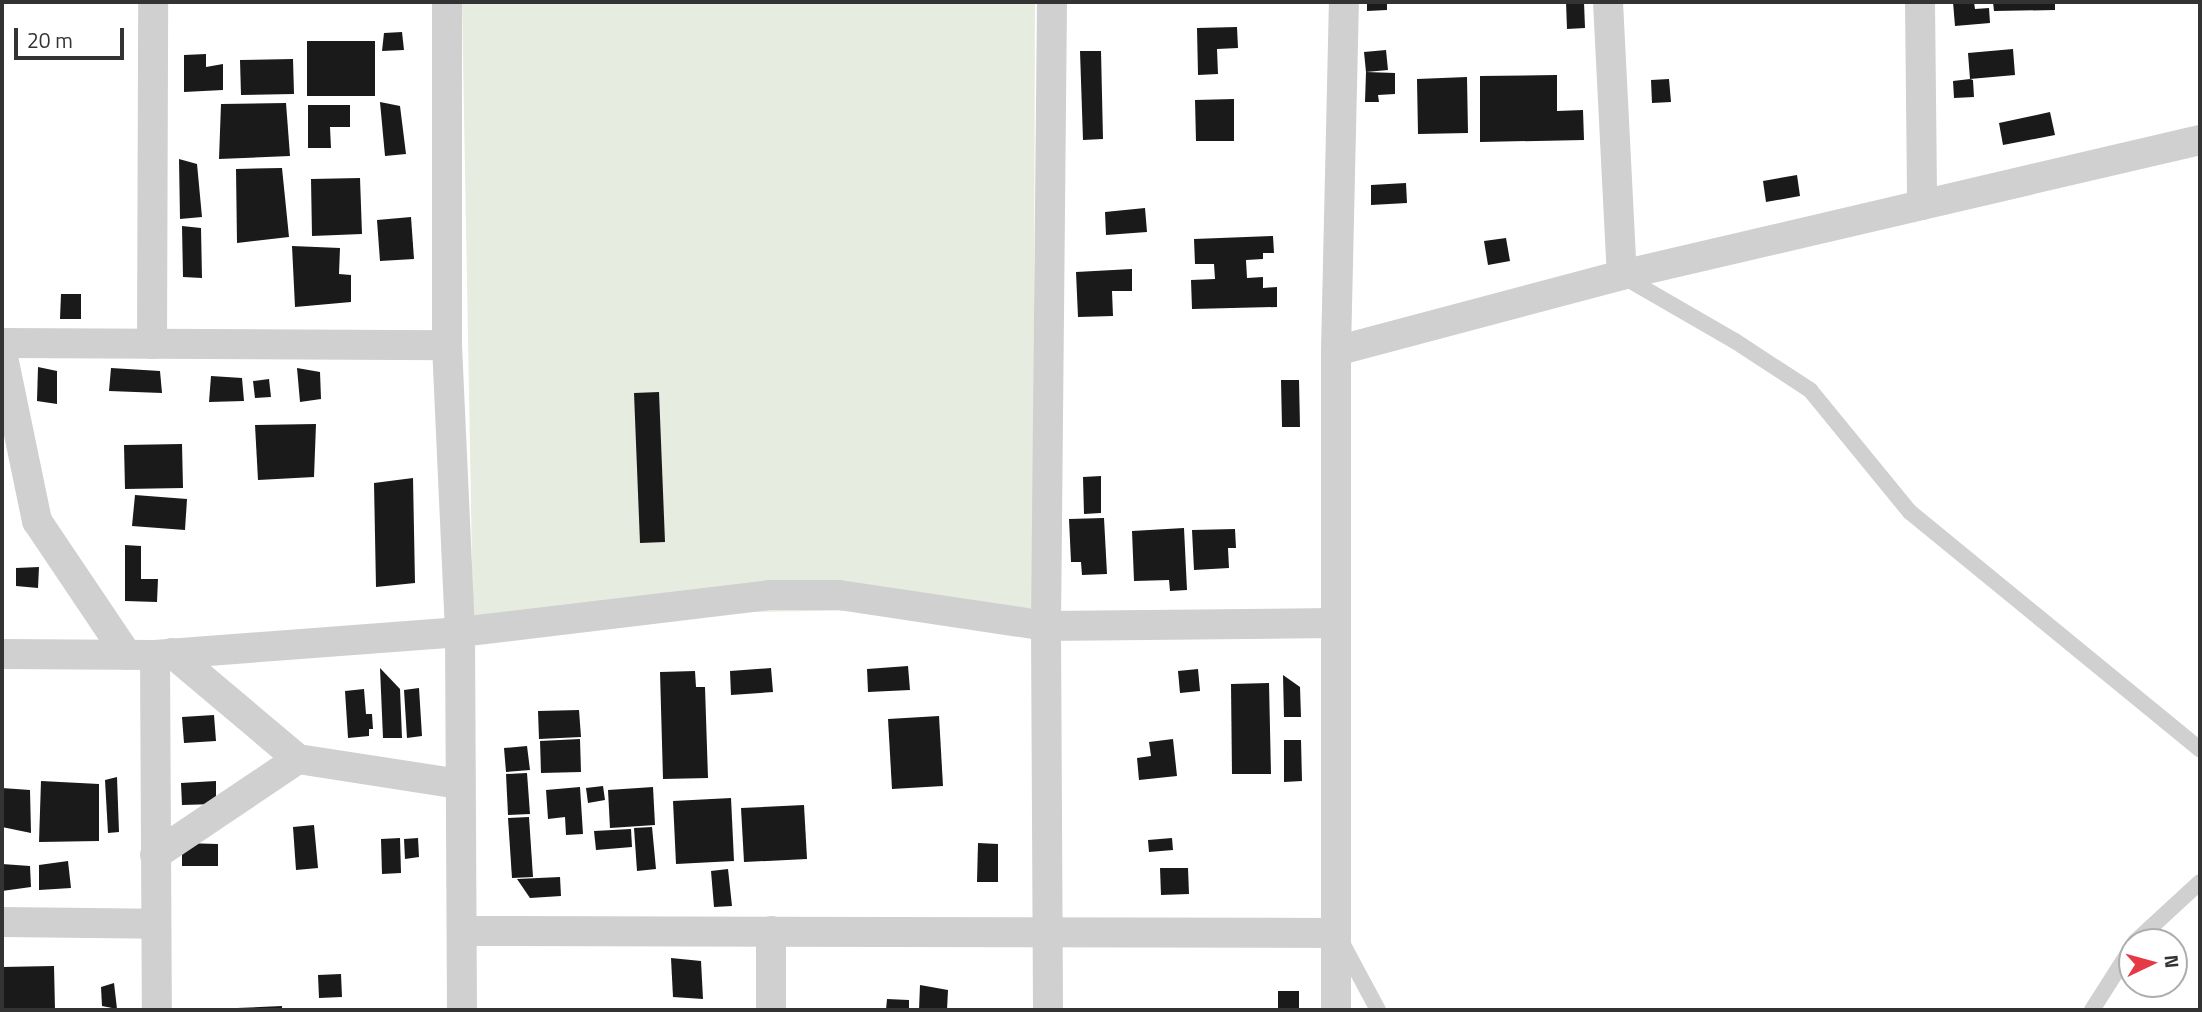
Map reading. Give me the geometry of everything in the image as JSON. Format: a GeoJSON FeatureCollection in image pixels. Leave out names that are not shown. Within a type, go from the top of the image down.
{"type":"FeatureCollection","features":[{"type":"Feature","properties":{"kind":"street"},"geometry":{"type":"LineString","coordinates":[[152,344],[153,2]]}},
{"type":"Feature","properties":{"kind":"street"},"geometry":{"type":"LineString","coordinates":[[447,2],[447,345],[460,632],[463,1010]]}},
{"type":"Feature","properties":{"kind":"street"},"geometry":{"type":"LineString","coordinates":[[1048,1010],[1046,626],[1052,2]]}},
{"type":"Feature","properties":{"kind":"street"},"geometry":{"type":"LineString","coordinates":[[1336,1010],[1336,351],[1344,2]]}},
{"type":"Feature","properties":{"kind":"street"},"geometry":{"type":"LineString","coordinates":[[1608,2],[1622,275]]}},
{"type":"Feature","properties":{"kind":"street"},"geometry":{"type":"LineString","coordinates":[[1920,2],[1922,205]]}},
{"type":"Feature","properties":{"kind":"street"},"geometry":{"type":"LineString","coordinates":[[1336,351],[1622,275],[2200,140]]}},
{"type":"Feature","properties":{"kind":"street"},"geometry":{"type":"LineString","coordinates":[[2,343],[447,345]]}},
{"type":"Feature","properties":{"kind":"street"},"geometry":{"type":"LineString","coordinates":[[2,352],[37,521],[152,654],[298,759],[460,785]]}},
{"type":"Feature","properties":{"kind":"street"},"geometry":{"type":"LineString","coordinates":[[2,654],[152,654],[460,632],[674,604],[781,595],[839,595],[1046,626],[1336,623]]}},
{"type":"Feature","properties":{"kind":"street"},"geometry":{"type":"LineString","coordinates":[[152,654],[157,1010]]}},
{"type":"Feature","properties":{"kind":"street"},"geometry":{"type":"LineString","coordinates":[[155,855],[298,759]]}},
{"type":"Feature","properties":{"kind":"street"},"geometry":{"type":"LineString","coordinates":[[2,922],[155,923]]}},
{"type":"Feature","properties":{"kind":"street"},"geometry":{"type":"LineString","coordinates":[[462,931],[1336,933]]}},
{"type":"Feature","properties":{"kind":"street"},"geometry":{"type":"LineString","coordinates":[[771,931],[771,1010]]}},
{"type":"Feature","properties":{"kind":"lane"},"geometry":{"type":"LineString","coordinates":[[1622,275],[1735,341],[1810,390],[1910,512],[2200,749]]}},
{"type":"Feature","properties":{"kind":"lane"},"geometry":{"type":"LineString","coordinates":[[2150,928],[2200,882]]}},
{"type":"Feature","properties":{"kind":"lane"},"geometry":{"type":"LineString","coordinates":[[1336,933],[1378,1010]]}},
{"type":"Feature","properties":{"kind":"lane"},"geometry":{"type":"LineString","coordinates":[[2092,1010],[2118,969]]}},
{"type":"Feature","properties":{"kind":"shaded area"},"geometry":{"type":"Polygon","coordinates":[[[462,2],[1035,2],[1033,608],[473,616],[462,2]]]}},
{"type":"Feature","properties":{"kind":"building"},"geometry":{"type":"Polygon","coordinates":[[[1367,2],[1387,2],[1387,10],[1367,11],[1367,2]]]}},
{"type":"Feature","properties":{"kind":"building"},"geometry":{"type":"Polygon","coordinates":[[[1566,2],[1584,2],[1585,28],[1567,29],[1566,2]]]}},
{"type":"Feature","properties":{"kind":"building"},"geometry":{"type":"Polygon","coordinates":[[[1953,2],[1974,2],[1975,9],[1989,8],[1990,23],[1955,26],[1953,2]]]}},
{"type":"Feature","properties":{"kind":"building"},"geometry":{"type":"Polygon","coordinates":[[[1993,2],[2055,2],[2055,10],[1994,11],[1993,2]]]}},
{"type":"Feature","properties":{"kind":"building"},"geometry":{"type":"Polygon","coordinates":[[[1237,27],[1238,48],[1217,49],[1218,74],[1198,75],[1197,28],[1237,27]]]}},
{"type":"Feature","properties":{"kind":"building"},"geometry":{"type":"Polygon","coordinates":[[[402,32],[404,50],[382,51],[384,33],[402,32]]]}},
{"type":"Feature","properties":{"kind":"building"},"geometry":{"type":"Polygon","coordinates":[[[307,41],[375,41],[375,96],[307,96],[307,41]]]}},
{"type":"Feature","properties":{"kind":"building"},"geometry":{"type":"Polygon","coordinates":[[[2013,49],[2015,75],[1970,79],[1968,53],[2013,49]]]}},
{"type":"Feature","properties":{"kind":"building"},"geometry":{"type":"Polygon","coordinates":[[[1386,50],[1388,70],[1366,72],[1364,52],[1386,50]]]}},
{"type":"Feature","properties":{"kind":"building"},"geometry":{"type":"Polygon","coordinates":[[[1080,51],[1101,51],[1103,139],[1083,140],[1080,51]]]}},
{"type":"Feature","properties":{"kind":"building"},"geometry":{"type":"Polygon","coordinates":[[[206,54],[206,67],[223,64],[223,90],[184,92],[184,55],[206,54]]]}},
{"type":"Feature","properties":{"kind":"building"},"geometry":{"type":"Polygon","coordinates":[[[293,59],[294,94],[241,95],[240,60],[293,59]]]}},
{"type":"Feature","properties":{"kind":"building"},"geometry":{"type":"Polygon","coordinates":[[[1366,72],[1395,73],[1395,94],[1378,95],[1379,102],[1365,102],[1366,72]]]}},
{"type":"Feature","properties":{"kind":"building"},"geometry":{"type":"Polygon","coordinates":[[[1557,75],[1557,111],[1583,110],[1584,140],[1480,142],[1480,76],[1557,75]]]}},
{"type":"Feature","properties":{"kind":"building"},"geometry":{"type":"Polygon","coordinates":[[[1467,77],[1468,133],[1418,134],[1417,79],[1467,77]]]}},
{"type":"Feature","properties":{"kind":"building"},"geometry":{"type":"Polygon","coordinates":[[[1669,79],[1671,102],[1652,103],[1651,80],[1669,79]]]}},
{"type":"Feature","properties":{"kind":"building"},"geometry":{"type":"Polygon","coordinates":[[[1973,80],[1974,97],[1954,98],[1953,81],[1973,80]]]}},
{"type":"Feature","properties":{"kind":"building"},"geometry":{"type":"Polygon","coordinates":[[[1234,99],[1234,141],[1196,141],[1195,100],[1234,99]]]}},
{"type":"Feature","properties":{"kind":"building"},"geometry":{"type":"Polygon","coordinates":[[[380,102],[400,106],[406,154],[385,156],[380,102]]]}},
{"type":"Feature","properties":{"kind":"building"},"geometry":{"type":"Polygon","coordinates":[[[286,103],[290,156],[219,159],[221,104],[286,103]]]}},
{"type":"Feature","properties":{"kind":"building"},"geometry":{"type":"Polygon","coordinates":[[[308,105],[350,105],[350,127],[330,127],[331,148],[308,148],[308,105]]]}},
{"type":"Feature","properties":{"kind":"building"},"geometry":{"type":"Polygon","coordinates":[[[2050,112],[2055,135],[2003,145],[1999,123],[2050,112]]]}},
{"type":"Feature","properties":{"kind":"building"},"geometry":{"type":"Polygon","coordinates":[[[179,159],[197,164],[202,217],[180,219],[179,159]]]}},
{"type":"Feature","properties":{"kind":"building"},"geometry":{"type":"Polygon","coordinates":[[[282,168],[289,237],[237,243],[236,169],[282,168]]]}},
{"type":"Feature","properties":{"kind":"building"},"geometry":{"type":"Polygon","coordinates":[[[1797,175],[1800,196],[1766,202],[1763,181],[1797,175]]]}},
{"type":"Feature","properties":{"kind":"building"},"geometry":{"type":"Polygon","coordinates":[[[360,178],[362,234],[312,236],[311,179],[360,178]]]}},
{"type":"Feature","properties":{"kind":"building"},"geometry":{"type":"Polygon","coordinates":[[[1406,183],[1407,203],[1371,205],[1371,185],[1406,183]]]}},
{"type":"Feature","properties":{"kind":"building"},"geometry":{"type":"Polygon","coordinates":[[[1145,208],[1147,232],[1106,235],[1105,212],[1145,208]]]}},
{"type":"Feature","properties":{"kind":"building"},"geometry":{"type":"Polygon","coordinates":[[[411,217],[414,259],[380,261],[377,220],[411,217]]]}},
{"type":"Feature","properties":{"kind":"building"},"geometry":{"type":"Polygon","coordinates":[[[182,226],[201,228],[202,278],[183,277],[182,226]]]}},
{"type":"Feature","properties":{"kind":"building"},"geometry":{"type":"Polygon","coordinates":[[[1273,236],[1274,253],[1263,253],[1263,259],[1246,260],[1247,278],[1263,277],[1263,288],[1277,287],[1277,307],[1192,309],[1191,280],[1215,279],[1214,264],[1195,264],[1194,239],[1273,236]]]}},
{"type":"Feature","properties":{"kind":"building"},"geometry":{"type":"Polygon","coordinates":[[[1506,238],[1510,261],[1488,265],[1484,241],[1506,238]]]}},
{"type":"Feature","properties":{"kind":"building"},"geometry":{"type":"Polygon","coordinates":[[[292,246],[340,248],[339,274],[351,275],[351,302],[295,307],[292,246]]]}},
{"type":"Feature","properties":{"kind":"building"},"geometry":{"type":"Polygon","coordinates":[[[1132,269],[1132,291],[1112,291],[1113,316],[1078,317],[1076,272],[1132,269]]]}},
{"type":"Feature","properties":{"kind":"building"},"geometry":{"type":"Polygon","coordinates":[[[61,294],[81,294],[81,319],[60,319],[61,294]]]}},
{"type":"Feature","properties":{"kind":"building"},"geometry":{"type":"Polygon","coordinates":[[[38,367],[57,371],[57,404],[37,401],[38,367]]]}},
{"type":"Feature","properties":{"kind":"building"},"geometry":{"type":"Polygon","coordinates":[[[111,368],[160,371],[162,393],[109,391],[111,368]]]}},
{"type":"Feature","properties":{"kind":"building"},"geometry":{"type":"Polygon","coordinates":[[[297,368],[320,372],[321,399],[300,402],[297,368]]]}},
{"type":"Feature","properties":{"kind":"building"},"geometry":{"type":"Polygon","coordinates":[[[211,376],[242,378],[244,401],[209,402],[211,376]]]}},
{"type":"Feature","properties":{"kind":"building"},"geometry":{"type":"Polygon","coordinates":[[[269,379],[271,397],[255,398],[253,381],[269,379]]]}},
{"type":"Feature","properties":{"kind":"building"},"geometry":{"type":"Polygon","coordinates":[[[1281,380],[1299,380],[1300,427],[1282,427],[1281,380]]]}},
{"type":"Feature","properties":{"kind":"building"},"geometry":{"type":"Polygon","coordinates":[[[659,392],[665,542],[640,543],[634,393],[659,392]]]}},
{"type":"Feature","properties":{"kind":"building"},"geometry":{"type":"Polygon","coordinates":[[[316,424],[314,477],[258,480],[255,425],[316,424]]]}},
{"type":"Feature","properties":{"kind":"building"},"geometry":{"type":"Polygon","coordinates":[[[182,444],[183,488],[125,489],[124,445],[182,444]]]}},
{"type":"Feature","properties":{"kind":"building"},"geometry":{"type":"Polygon","coordinates":[[[1101,476],[1101,513],[1084,514],[1083,477],[1101,476]]]}},
{"type":"Feature","properties":{"kind":"building"},"geometry":{"type":"Polygon","coordinates":[[[413,478],[415,583],[376,587],[374,483],[413,478]]]}},
{"type":"Feature","properties":{"kind":"building"},"geometry":{"type":"Polygon","coordinates":[[[135,495],[187,499],[185,530],[132,526],[135,495]]]}},
{"type":"Feature","properties":{"kind":"building"},"geometry":{"type":"Polygon","coordinates":[[[1104,518],[1107,574],[1082,575],[1081,562],[1071,562],[1069,519],[1104,518]]]}},
{"type":"Feature","properties":{"kind":"building"},"geometry":{"type":"Polygon","coordinates":[[[1184,528],[1187,590],[1170,591],[1169,580],[1134,581],[1132,531],[1184,528]]]}},
{"type":"Feature","properties":{"kind":"building"},"geometry":{"type":"Polygon","coordinates":[[[1235,529],[1236,548],[1228,548],[1229,568],[1194,570],[1192,530],[1235,529]]]}},
{"type":"Feature","properties":{"kind":"building"},"geometry":{"type":"Polygon","coordinates":[[[125,545],[141,546],[141,579],[158,579],[157,602],[125,601],[125,545]]]}},
{"type":"Feature","properties":{"kind":"building"},"geometry":{"type":"Polygon","coordinates":[[[39,567],[38,588],[16,586],[16,568],[39,567]]]}},
{"type":"Feature","properties":{"kind":"building"},"geometry":{"type":"Polygon","coordinates":[[[908,666],[910,690],[868,692],[867,669],[908,666]]]}},
{"type":"Feature","properties":{"kind":"building"},"geometry":{"type":"Polygon","coordinates":[[[380,668],[400,689],[402,738],[383,738],[380,668]]]}},
{"type":"Feature","properties":{"kind":"building"},"geometry":{"type":"Polygon","coordinates":[[[771,668],[773,692],[731,695],[730,671],[771,668]]]}},
{"type":"Feature","properties":{"kind":"building"},"geometry":{"type":"Polygon","coordinates":[[[1198,669],[1200,691],[1180,693],[1178,671],[1198,669]]]}},
{"type":"Feature","properties":{"kind":"building"},"geometry":{"type":"Polygon","coordinates":[[[695,671],[696,687],[705,687],[708,778],[663,779],[660,672],[695,671]]]}},
{"type":"Feature","properties":{"kind":"building"},"geometry":{"type":"Polygon","coordinates":[[[1283,675],[1300,687],[1301,717],[1284,717],[1283,675]]]}},
{"type":"Feature","properties":{"kind":"building"},"geometry":{"type":"Polygon","coordinates":[[[1269,683],[1271,774],[1232,774],[1231,684],[1269,683]]]}},
{"type":"Feature","properties":{"kind":"building"},"geometry":{"type":"Polygon","coordinates":[[[419,688],[422,736],[407,738],[404,690],[419,688]]]}},
{"type":"Feature","properties":{"kind":"building"},"geometry":{"type":"Polygon","coordinates":[[[364,689],[366,714],[372,714],[373,729],[369,729],[369,736],[348,738],[345,691],[364,689]]]}},
{"type":"Feature","properties":{"kind":"building"},"geometry":{"type":"Polygon","coordinates":[[[579,710],[581,737],[539,739],[538,711],[579,710]]]}},
{"type":"Feature","properties":{"kind":"building"},"geometry":{"type":"Polygon","coordinates":[[[214,715],[216,741],[184,743],[182,717],[214,715]]]}},
{"type":"Feature","properties":{"kind":"building"},"geometry":{"type":"Polygon","coordinates":[[[939,716],[943,786],[892,789],[888,719],[939,716]]]}},
{"type":"Feature","properties":{"kind":"building"},"geometry":{"type":"Polygon","coordinates":[[[580,739],[581,772],[541,773],[540,741],[580,739]]]}},
{"type":"Feature","properties":{"kind":"building"},"geometry":{"type":"Polygon","coordinates":[[[1173,739],[1177,776],[1139,780],[1137,758],[1151,756],[1149,742],[1173,739]]]}},
{"type":"Feature","properties":{"kind":"building"},"geometry":{"type":"Polygon","coordinates":[[[1284,740],[1301,740],[1302,781],[1284,782],[1284,740]]]}},
{"type":"Feature","properties":{"kind":"building"},"geometry":{"type":"Polygon","coordinates":[[[527,746],[530,770],[506,772],[504,748],[527,746]]]}},
{"type":"Feature","properties":{"kind":"building"},"geometry":{"type":"Polygon","coordinates":[[[527,773],[530,814],[508,815],[506,774],[527,773]]]}},
{"type":"Feature","properties":{"kind":"building"},"geometry":{"type":"Polygon","coordinates":[[[117,777],[119,832],[108,833],[105,780],[117,777]]]}},
{"type":"Feature","properties":{"kind":"building"},"geometry":{"type":"Polygon","coordinates":[[[41,781],[99,784],[99,841],[39,842],[41,781]]]}},
{"type":"Feature","properties":{"kind":"building"},"geometry":{"type":"Polygon","coordinates":[[[216,781],[216,804],[182,805],[181,783],[216,781]]]}},
{"type":"Feature","properties":{"kind":"building"},"geometry":{"type":"Polygon","coordinates":[[[603,786],[605,800],[588,803],[586,788],[603,786]]]}},
{"type":"Feature","properties":{"kind":"building"},"geometry":{"type":"Polygon","coordinates":[[[580,787],[583,834],[566,835],[565,817],[548,819],[546,790],[580,787]]]}},
{"type":"Feature","properties":{"kind":"building"},"geometry":{"type":"Polygon","coordinates":[[[653,787],[655,825],[610,828],[608,790],[653,787]]]}},
{"type":"Feature","properties":{"kind":"building"},"geometry":{"type":"Polygon","coordinates":[[[2,788],[30,790],[31,833],[2,827],[2,788]]]}},
{"type":"Feature","properties":{"kind":"building"},"geometry":{"type":"Polygon","coordinates":[[[731,798],[734,861],[676,864],[673,801],[731,798]]]}},
{"type":"Feature","properties":{"kind":"building"},"geometry":{"type":"Polygon","coordinates":[[[804,805],[807,859],[744,862],[741,808],[804,805]]]}},
{"type":"Feature","properties":{"kind":"building"},"geometry":{"type":"Polygon","coordinates":[[[529,817],[533,877],[512,878],[508,818],[529,817]]]}},
{"type":"Feature","properties":{"kind":"building"},"geometry":{"type":"Polygon","coordinates":[[[314,825],[318,868],[296,870],[293,827],[314,825]]]}},
{"type":"Feature","properties":{"kind":"building"},"geometry":{"type":"Polygon","coordinates":[[[652,827],[656,869],[637,871],[634,828],[652,827]]]}},
{"type":"Feature","properties":{"kind":"building"},"geometry":{"type":"Polygon","coordinates":[[[631,829],[632,847],[596,850],[594,831],[631,829]]]}},
{"type":"Feature","properties":{"kind":"building"},"geometry":{"type":"Polygon","coordinates":[[[400,838],[401,873],[382,874],[381,839],[400,838]]]}},
{"type":"Feature","properties":{"kind":"building"},"geometry":{"type":"Polygon","coordinates":[[[418,838],[419,857],[405,859],[404,839],[418,838]]]}},
{"type":"Feature","properties":{"kind":"building"},"geometry":{"type":"Polygon","coordinates":[[[1172,838],[1173,850],[1149,852],[1148,840],[1172,838]]]}},
{"type":"Feature","properties":{"kind":"building"},"geometry":{"type":"Polygon","coordinates":[[[182,843],[218,844],[218,866],[182,866],[182,843]]]}},
{"type":"Feature","properties":{"kind":"building"},"geometry":{"type":"Polygon","coordinates":[[[978,843],[998,844],[998,882],[977,882],[978,843]]]}},
{"type":"Feature","properties":{"kind":"building"},"geometry":{"type":"Polygon","coordinates":[[[68,861],[71,888],[39,890],[39,865],[68,861]]]}},
{"type":"Feature","properties":{"kind":"building"},"geometry":{"type":"Polygon","coordinates":[[[2,864],[30,866],[31,887],[2,891],[2,864]]]}},
{"type":"Feature","properties":{"kind":"building"},"geometry":{"type":"Polygon","coordinates":[[[1160,868],[1188,868],[1189,894],[1161,895],[1160,868]]]}},
{"type":"Feature","properties":{"kind":"building"},"geometry":{"type":"Polygon","coordinates":[[[728,869],[732,906],[714,907],[711,871],[728,869]]]}},
{"type":"Feature","properties":{"kind":"building"},"geometry":{"type":"Polygon","coordinates":[[[560,877],[561,896],[530,898],[517,879],[560,877]]]}},
{"type":"Feature","properties":{"kind":"building"},"geometry":{"type":"Polygon","coordinates":[[[671,958],[701,961],[703,999],[673,997],[671,958]]]}},
{"type":"Feature","properties":{"kind":"building"},"geometry":{"type":"Polygon","coordinates":[[[54,966],[55,1010],[2,1010],[2,967],[54,966]]]}},
{"type":"Feature","properties":{"kind":"building"},"geometry":{"type":"Polygon","coordinates":[[[341,974],[342,997],[319,998],[318,975],[341,974]]]}},
{"type":"Feature","properties":{"kind":"building"},"geometry":{"type":"Polygon","coordinates":[[[114,983],[117,1009],[102,1006],[101,987],[114,983]]]}},
{"type":"Feature","properties":{"kind":"building"},"geometry":{"type":"Polygon","coordinates":[[[920,985],[948,990],[947,1010],[919,1010],[920,985]]]}},
{"type":"Feature","properties":{"kind":"building"},"geometry":{"type":"Polygon","coordinates":[[[1278,991],[1299,991],[1299,1010],[1278,1010],[1278,991]]]}},
{"type":"Feature","properties":{"kind":"building"},"geometry":{"type":"Polygon","coordinates":[[[887,999],[909,1000],[909,1010],[886,1010],[887,999]]]}},
{"type":"Feature","properties":{"kind":"building"},"geometry":{"type":"Polygon","coordinates":[[[282,1006],[282,1010],[237,1010],[237,1008],[282,1006]]]}}]}
